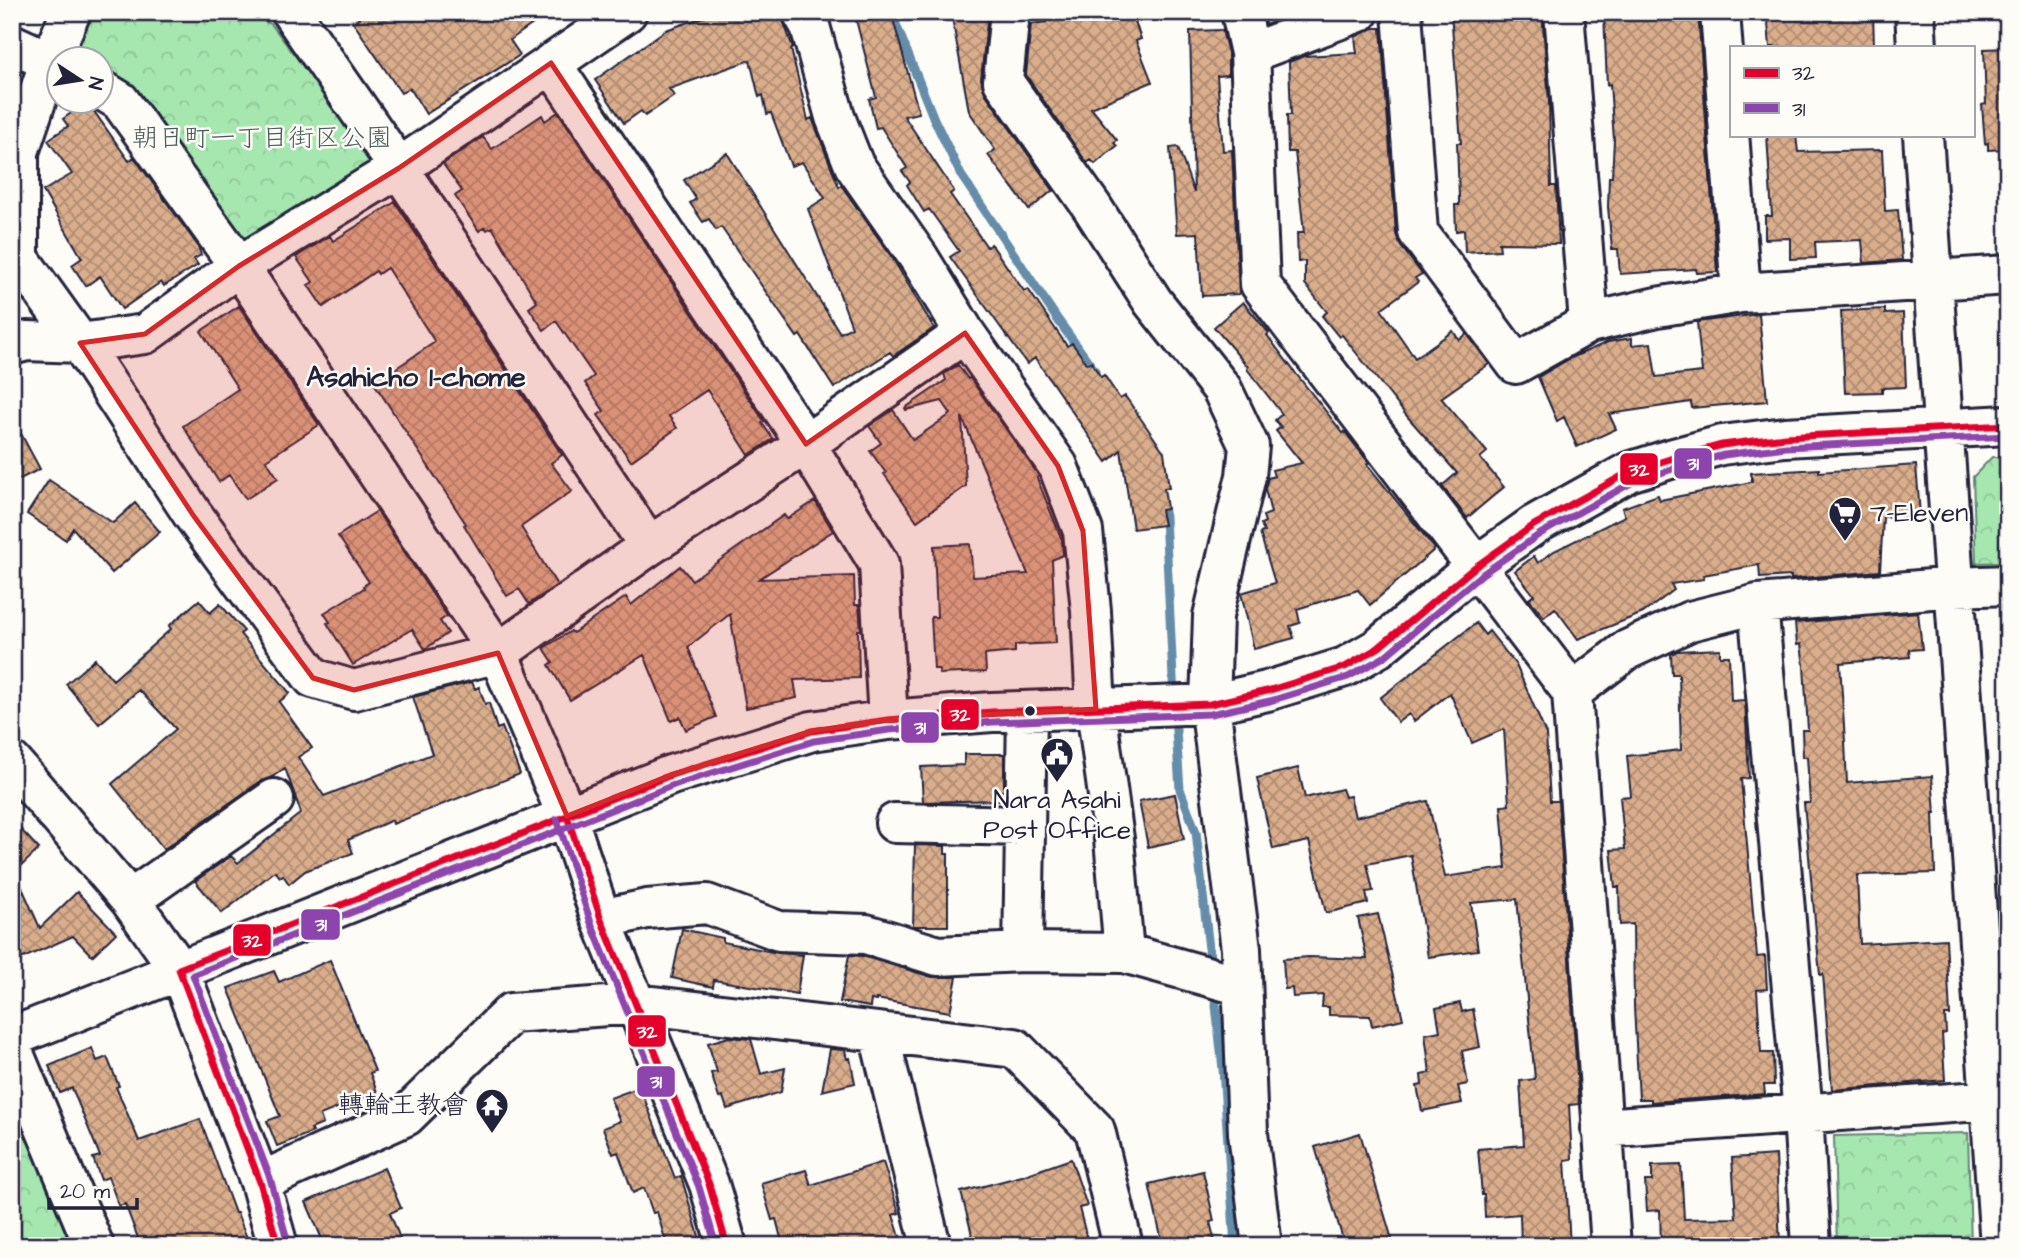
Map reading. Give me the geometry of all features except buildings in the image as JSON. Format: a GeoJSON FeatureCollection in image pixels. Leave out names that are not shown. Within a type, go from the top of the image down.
{"type":"FeatureCollection","features":[{"type":"Feature","properties":{"kind":"street"},"geometry":{"type":"LineString","coordinates":[[60,46],[71,12]]}},
{"type":"Feature","properties":{"kind":"street"},"geometry":{"type":"LineString","coordinates":[[291,12],[399,168],[649,546]]}},
{"type":"Feature","properties":{"kind":"street"},"geometry":{"type":"LineString","coordinates":[[12,345],[27,341],[80,343],[145,334],[239,266],[399,168],[627,12]]}},
{"type":"Feature","properties":{"kind":"street"},"geometry":{"type":"LineString","coordinates":[[802,12],[810,26],[835,117],[854,165],[919,258],[965,333],[1058,466],[1083,531],[1091,611],[1096,709],[1114,839],[1124,953]]}},
{"type":"Feature","properties":{"kind":"street"},"geometry":{"type":"LineString","coordinates":[[1010,12],[1003,81],[1092,207],[1153,302],[1222,389],[1249,446],[1246,476],[1213,616],[1210,704],[1241,948],[1248,1133],[1262,1246]]}},
{"type":"Feature","properties":{"kind":"street"},"geometry":{"type":"LineString","coordinates":[[1241,12],[1250,53],[1260,284],[1572,692],[1611,1246]]}},
{"type":"Feature","properties":{"kind":"street"},"geometry":{"type":"LineString","coordinates":[[1250,53],[1359,12]]}},
{"type":"Feature","properties":{"kind":"street"},"geometry":{"type":"LineString","coordinates":[[1402,12],[1418,232],[1516,364],[1589,323],[1741,293],[2008,275]]}},
{"type":"Feature","properties":{"kind":"street"},"geometry":{"type":"LineString","coordinates":[[1564,12],[1589,323]]}},
{"type":"Feature","properties":{"kind":"street"},"geometry":{"type":"LineString","coordinates":[[1720,12],[1741,293]]}},
{"type":"Feature","properties":{"kind":"street"},"geometry":{"type":"LineString","coordinates":[[1915,12],[1917,46]]}},
{"type":"Feature","properties":{"kind":"street"},"geometry":{"type":"LineString","coordinates":[[12,44],[46,59]]}},
{"type":"Feature","properties":{"kind":"street"},"geometry":{"type":"LineString","coordinates":[[551,63],[806,444],[878,564],[888,720]]}},
{"type":"Feature","properties":{"kind":"street"},"geometry":{"type":"LineString","coordinates":[[46,85],[19,152],[19,258],[80,343],[193,515],[313,678],[354,690],[498,653],[649,546],[806,444],[965,333]]}},
{"type":"Feature","properties":{"kind":"street"},"geometry":{"type":"LineString","coordinates":[[116,99],[239,266],[498,653],[567,816],[601,919],[709,1184],[727,1246]]}},
{"type":"Feature","properties":{"kind":"street"},"geometry":{"type":"LineString","coordinates":[[1923,136],[1954,587],[1999,1100],[2000,1246]]}},
{"type":"Feature","properties":{"kind":"street"},"geometry":{"type":"LineString","coordinates":[[12,1037],[671,775],[812,731],[888,720],[1210,704],[1266,691],[1345,667],[1378,648],[1475,567],[1534,525],[1629,472],[1670,459],[1722,445],[1785,437],[2008,425]]}},
{"type":"Feature","properties":{"kind":"street"},"geometry":{"type":"LineString","coordinates":[[1572,692],[1627,650],[1690,621],[1758,604],[2008,585]]}},
{"type":"Feature","properties":{"kind":"street"},"geometry":{"type":"LineString","coordinates":[[1758,604],[1803,1114],[1811,1246]]}},
{"type":"Feature","properties":{"kind":"street"},"geometry":{"type":"LineString","coordinates":[[1023,952],[1027,711]]}},
{"type":"Feature","properties":{"kind":"street"},"geometry":{"type":"LineString","coordinates":[[12,762],[130,900],[179,969],[261,1182],[278,1246]]}},
{"type":"Feature","properties":{"kind":"street"},"geometry":{"type":"LineString","coordinates":[[130,900],[274,799]]}},
{"type":"Feature","properties":{"kind":"street"},"geometry":{"type":"LineString","coordinates":[[895,823],[1024,826]]}},
{"type":"Feature","properties":{"kind":"street"},"geometry":{"type":"LineString","coordinates":[[601,919],[647,909],[707,904],[779,932],[866,934],[938,956],[1023,952],[1124,953],[1184,972],[1242,986]]}},
{"type":"Feature","properties":{"kind":"street"},"geometry":{"type":"LineString","coordinates":[[261,1182],[406,1116],[511,1013],[636,1004],[1015,1048],[1095,1130],[1123,1246]]}},
{"type":"Feature","properties":{"kind":"street"},"geometry":{"type":"LineString","coordinates":[[879,1034],[931,1246]]}},
{"type":"Feature","properties":{"kind":"street"},"geometry":{"type":"LineString","coordinates":[[12,1049],[94,1246]]}},
{"type":"Feature","properties":{"kind":"street"},"geometry":{"type":"LineString","coordinates":[[1601,1128],[1999,1100]]}},
{"type":"Feature","properties":{"kind":"highlighted area"},"geometry":{"type":"Polygon","coordinates":[[[551,63],[806,444],[965,333],[1058,466],[1083,531],[1096,709],[888,720],[812,731],[671,775],[567,816],[498,653],[354,690],[313,678],[193,515],[80,343],[145,334],[239,266],[399,168],[551,63]]]}},
{"type":"Feature","properties":{"kind":"green space","name":"朝日町一丁目街区公園"},"geometry":{"type":"Polygon","coordinates":[[[86,12],[243,12],[271,24],[376,163],[247,247],[134,91],[116,79],[116,46],[71,46],[86,12]]]}},
{"type":"Feature","properties":{"kind":"green space"},"geometry":{"type":"Polygon","coordinates":[[[1992,457],[2008,457],[2008,562],[1976,563],[1973,477],[1992,457]]]}},
{"type":"Feature","properties":{"kind":"green space"},"geometry":{"type":"Polygon","coordinates":[[[12,1100],[71,1246],[12,1246],[12,1100]]]}},
{"type":"Feature","properties":{"kind":"green space"},"geometry":{"type":"Polygon","coordinates":[[[1968,1133],[1971,1246],[1837,1246],[1834,1136],[1968,1133]]]}},
{"type":"Feature","properties":{"kind":"waterway"},"geometry":{"type":"LineString","coordinates":[[891,12],[934,119],[961,175],[1095,371]]}},
{"type":"Feature","properties":{"kind":"waterway"},"geometry":{"type":"LineString","coordinates":[[1161,499],[1165,517],[1174,698]]}},
{"type":"Feature","properties":{"kind":"waterway"},"geometry":{"type":"LineString","coordinates":[[1175,716],[1180,789],[1196,832],[1211,967]]}},
{"type":"Feature","properties":{"kind":"waterway"},"geometry":{"type":"LineString","coordinates":[[1214,988],[1223,1069],[1235,1246]]}},
{"type":"Feature","properties":{"kind":"transit line","name":"32"},"geometry":{"type":"LineString","coordinates":[[278,1246],[260,1182],[179,969],[671,775],[812,731],[888,720],[992,712],[1210,704],[1267,691],[1345,667],[1378,648],[1475,567],[1534,525],[1629,472],[1670,459],[1722,445],[1785,437],[2008,425]]}},
{"type":"Feature","properties":{"kind":"transit line","name":"31"},"geometry":{"type":"LineString","coordinates":[[288,1243],[270,1178],[193,975],[674,785],[814,741],[889,730],[993,722],[1211,714],[1270,701],[1348,677],[1384,657],[1481,575],[1540,534],[1633,482],[1673,469],[1724,455],[1786,447],[2008,436]]}},
{"type":"Feature","properties":{"kind":"transit line","name":"32"},"geometry":{"type":"LineString","coordinates":[[567,816],[601,919],[709,1184],[727,1246]]}},
{"type":"Feature","properties":{"kind":"transit line","name":"31"},"geometry":{"type":"LineString","coordinates":[[557,819],[591,923],[699,1187],[716,1246]]}},
{"type":"Feature","properties":{"kind":"place","name":"7-Eleven"},"geometry":{"type":"Point","coordinates":[1845,543]}},
{"type":"Feature","properties":{"kind":"place","name":"Nara Asahi Post Office"},"geometry":{"type":"Point","coordinates":[1057,784]}},
{"type":"Feature","properties":{"kind":"place","name":"轉輪王教會"},"geometry":{"type":"Point","coordinates":[492,1135]}},
{"type":"Feature","properties":{"kind":"district","name":"Asahicho 1-chome"},"geometry":{"type":"Point","coordinates":[416,377]}}]}
